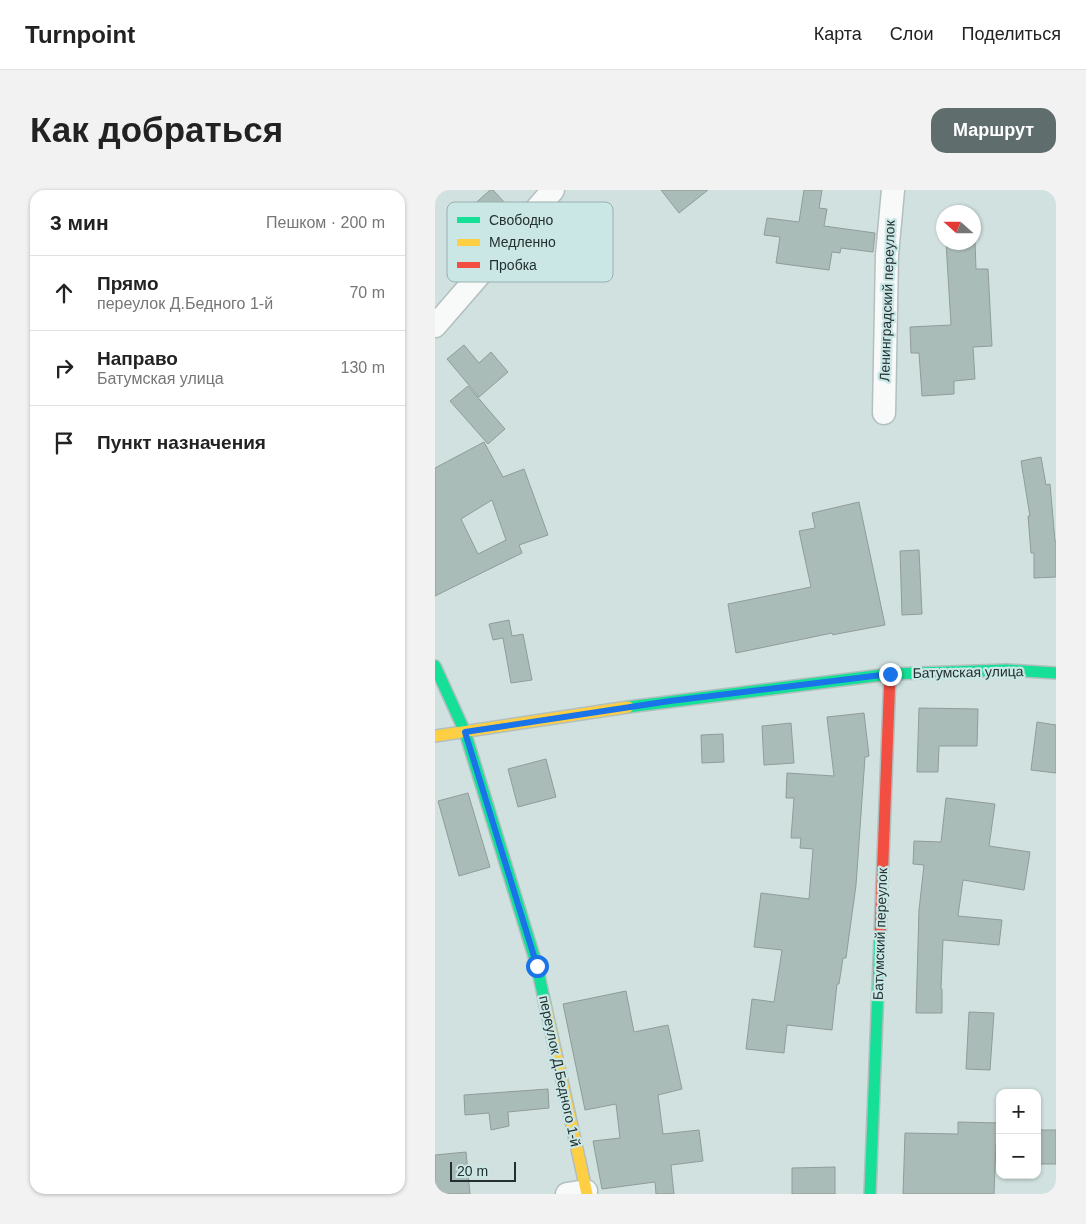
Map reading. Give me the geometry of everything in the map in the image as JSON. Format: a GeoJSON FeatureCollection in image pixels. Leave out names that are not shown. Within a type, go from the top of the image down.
{"type":"FeatureCollection","features":[{"type":"Feature","properties":{"kind":"street"},"geometry":{"type":"LineString","coordinates":[[543,202],[553,190]]}},
{"type":"Feature","properties":{"kind":"street","name":"Ленинградский переулок"},"geometry":{"type":"LineString","coordinates":[[884,413],[887,255],[893,190]]}},
{"type":"Feature","properties":{"kind":"street"},"geometry":{"type":"LineString","coordinates":[[435,326],[473,282]]}},
{"type":"Feature","properties":{"kind":"street","name":"переулок Д.Бедного 1-й"},"geometry":{"type":"LineString","coordinates":[[435,666],[465,732],[537,966],[580,1193]]}},
{"type":"Feature","properties":{"kind":"street","name":"Батумская улица"},"geometry":{"type":"LineString","coordinates":[[435,736],[670,701],[890,674],[1007,670],[1056,673]]}},
{"type":"Feature","properties":{"kind":"street","name":"Батумский переулок"},"geometry":{"type":"LineString","coordinates":[[870,1194],[890,674]]}},
{"type":"Feature","properties":{"kind":"building"},"geometry":{"type":"Polygon","coordinates":[[[490,190],[493,190],[504,202],[477,202],[490,190]]]}},
{"type":"Feature","properties":{"kind":"building"},"geometry":{"type":"Polygon","coordinates":[[[661,190],[708,190],[679,213],[661,190]]]}},
{"type":"Feature","properties":{"kind":"building"},"geometry":{"type":"Polygon","coordinates":[[[804,190],[822,190],[819,208],[827,209],[824,226],[875,233],[873,252],[841,248],[840,253],[832,252],[829,270],[776,263],[780,237],[764,235],[767,218],[799,222],[804,190]]]}},
{"type":"Feature","properties":{"kind":"building"},"geometry":{"type":"Polygon","coordinates":[[[946,250],[975,250],[976,269],[988,269],[992,346],[973,347],[975,379],[954,381],[954,394],[922,396],[919,353],[911,353],[910,327],[951,325],[946,250]]]}},
{"type":"Feature","properties":{"kind":"building"},"geometry":{"type":"Polygon","coordinates":[[[464,345],[479,363],[491,352],[508,372],[479,397],[447,359],[464,345]]]}},
{"type":"Feature","properties":{"kind":"building"},"geometry":{"type":"Polygon","coordinates":[[[468,386],[505,429],[488,444],[450,401],[468,386]]]}},
{"type":"Feature","properties":{"kind":"building"},"geometry":{"type":"Polygon","coordinates":[[[484,442],[503,477],[524,469],[548,535],[519,545],[522,553],[435,596],[435,468],[484,442]],[[492,500],[461,519],[478,554],[506,540],[492,500]]]}},
{"type":"Feature","properties":{"kind":"building"},"geometry":{"type":"Polygon","coordinates":[[[1041,457],[1046,485],[1050,484],[1056,541],[1056,577],[1034,578],[1034,553],[1031,553],[1028,516],[1030,516],[1021,461],[1041,457]]]}},
{"type":"Feature","properties":{"kind":"building"},"geometry":{"type":"Polygon","coordinates":[[[859,502],[885,625],[833,635],[832,633],[736,653],[728,604],[811,587],[799,531],[815,528],[812,513],[859,502]]]}},
{"type":"Feature","properties":{"kind":"building"},"geometry":{"type":"Polygon","coordinates":[[[919,550],[922,614],[902,615],[900,551],[919,550]]]}},
{"type":"Feature","properties":{"kind":"building"},"geometry":{"type":"Polygon","coordinates":[[[509,620],[512,636],[523,634],[532,680],[511,683],[503,638],[493,640],[489,624],[509,620]]]}},
{"type":"Feature","properties":{"kind":"building"},"geometry":{"type":"Polygon","coordinates":[[[919,708],[978,709],[977,746],[939,746],[938,772],[917,772],[919,708]]]}},
{"type":"Feature","properties":{"kind":"building"},"geometry":{"type":"Polygon","coordinates":[[[864,713],[869,756],[865,757],[856,885],[846,958],[843,958],[839,984],[837,984],[832,1030],[787,1025],[784,1053],[746,1049],[752,999],[774,1002],[782,950],[754,947],[761,893],[809,899],[813,849],[800,848],[801,838],[791,838],[794,798],[786,798],[787,773],[834,776],[827,717],[864,713]]]}},
{"type":"Feature","properties":{"kind":"building"},"geometry":{"type":"Polygon","coordinates":[[[1037,722],[1056,725],[1056,773],[1031,770],[1037,722]]]}},
{"type":"Feature","properties":{"kind":"building"},"geometry":{"type":"Polygon","coordinates":[[[791,723],[794,763],[764,765],[762,726],[791,723]]]}},
{"type":"Feature","properties":{"kind":"building"},"geometry":{"type":"Polygon","coordinates":[[[723,734],[724,762],[702,763],[701,735],[723,734]]]}},
{"type":"Feature","properties":{"kind":"building"},"geometry":{"type":"Polygon","coordinates":[[[546,759],[556,797],[518,807],[508,769],[546,759]]]}},
{"type":"Feature","properties":{"kind":"building"},"geometry":{"type":"Polygon","coordinates":[[[468,793],[490,867],[459,876],[438,801],[468,793]]]}},
{"type":"Feature","properties":{"kind":"building"},"geometry":{"type":"Polygon","coordinates":[[[946,798],[995,804],[989,846],[1030,852],[1024,890],[963,880],[958,916],[1002,920],[999,945],[943,940],[942,1013],[916,1013],[919,910],[924,865],[913,864],[914,841],[941,842],[946,798]]]}},
{"type":"Feature","properties":{"kind":"building"},"geometry":{"type":"Polygon","coordinates":[[[626,991],[634,1032],[668,1025],[682,1089],[658,1095],[663,1134],[699,1130],[703,1161],[671,1165],[674,1194],[656,1194],[655,1182],[602,1189],[593,1141],[620,1138],[616,1104],[585,1110],[563,1004],[626,991]]]}},
{"type":"Feature","properties":{"kind":"building"},"geometry":{"type":"Polygon","coordinates":[[[969,1012],[994,1013],[990,1070],[966,1069],[969,1012]]]}},
{"type":"Feature","properties":{"kind":"building"},"geometry":{"type":"Polygon","coordinates":[[[548,1089],[549,1108],[508,1112],[509,1126],[491,1130],[489,1113],[465,1115],[464,1095],[548,1089]]]}},
{"type":"Feature","properties":{"kind":"building"},"geometry":{"type":"Polygon","coordinates":[[[958,1122],[996,1123],[994,1194],[903,1194],[905,1133],[958,1134],[958,1122]]]}},
{"type":"Feature","properties":{"kind":"building"},"geometry":{"type":"Polygon","coordinates":[[[1041,1130],[1056,1130],[1056,1164],[1041,1164],[1041,1130]]]}},
{"type":"Feature","properties":{"kind":"building"},"geometry":{"type":"Polygon","coordinates":[[[466,1152],[470,1194],[435,1194],[435,1155],[466,1152]]]}},
{"type":"Feature","properties":{"kind":"building"},"geometry":{"type":"Polygon","coordinates":[[[835,1167],[835,1194],[792,1194],[792,1168],[835,1167]]]}},
{"type":"Feature","properties":{"kind":"traffic: fast"},"geometry":{"type":"LineString","coordinates":[[435,666],[465,732],[537,966],[545,1004]]}},
{"type":"Feature","properties":{"kind":"traffic: fast"},"geometry":{"type":"LineString","coordinates":[[628,707],[890,674],[1007,670],[1056,673]]}},
{"type":"Feature","properties":{"kind":"traffic: fast"},"geometry":{"type":"LineString","coordinates":[[870,1194],[880,937]]}},
{"type":"Feature","properties":{"kind":"traffic: slow"},"geometry":{"type":"LineString","coordinates":[[435,736],[628,707]]}},
{"type":"Feature","properties":{"kind":"traffic: slow"},"geometry":{"type":"LineString","coordinates":[[545,1004],[587,1194]]}},
{"type":"Feature","properties":{"kind":"traffic: jam"},"geometry":{"type":"LineString","coordinates":[[880,937],[890,674]]}},
{"type":"Feature","properties":{"kind":"route"},"geometry":{"type":"LineString","coordinates":[[537,966],[465,732],[670,701],[890,674]]}}]}
